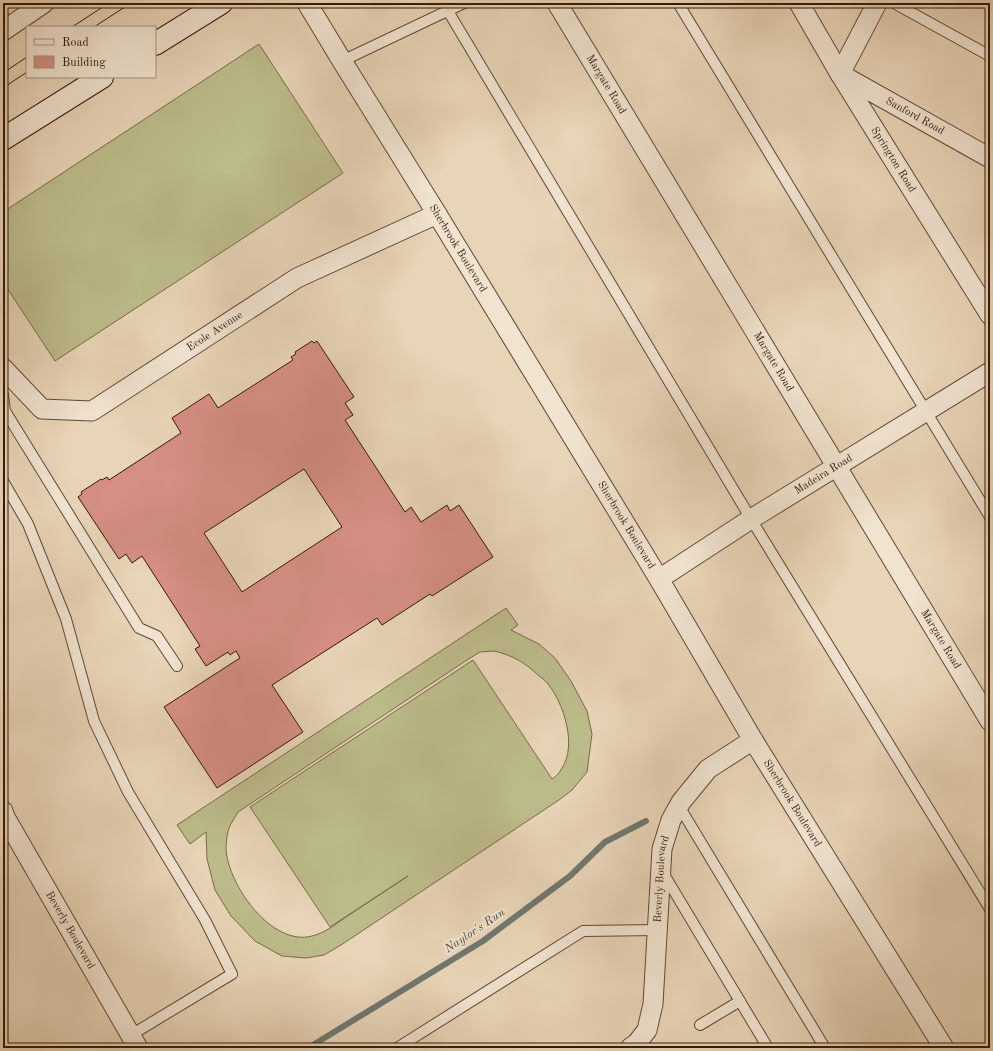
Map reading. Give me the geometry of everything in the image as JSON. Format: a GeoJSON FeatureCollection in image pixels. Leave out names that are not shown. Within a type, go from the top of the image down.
{"type":"FeatureCollection","features":[{"type":"Feature","properties":{"kind":"main road"},"geometry":{"type":"LineString","coordinates":[[156,43],[221,3]]}},
{"type":"Feature","properties":{"kind":"main road"},"geometry":{"type":"LineString","coordinates":[[3,139],[100,78]]}},
{"type":"Feature","properties":{"kind":"street"},"geometry":{"type":"LineString","coordinates":[[3,31],[44,3]]}},
{"type":"Feature","properties":{"kind":"street","name":"Sherbrook Boulevard"},"geometry":{"type":"LineString","coordinates":[[307,3],[659,579],[753,740],[944,1048]]}},
{"type":"Feature","properties":{"kind":"street","name":"Margate Road"},"geometry":{"type":"LineString","coordinates":[[557,3],[990,721]]}},
{"type":"Feature","properties":{"kind":"street","name":"Springton Road"},"geometry":{"type":"LineString","coordinates":[[799,3],[840,74],[990,315]]}},
{"type":"Feature","properties":{"kind":"street"},"geometry":{"type":"LineString","coordinates":[[840,74],[878,3]]}},
{"type":"Feature","properties":{"kind":"street","name":"Sanford Road"},"geometry":{"type":"LineString","coordinates":[[840,74],[990,158]]}},
{"type":"Feature","properties":{"kind":"street","name":"Ecole Avenue"},"geometry":{"type":"LineString","coordinates":[[3,368],[42,409],[92,411],[296,278],[437,214]]}},
{"type":"Feature","properties":{"kind":"street","name":"Madeira Road"},"geometry":{"type":"LineString","coordinates":[[659,579],[751,519],[990,372]]}},
{"type":"Feature","properties":{"kind":"street","name":"Beverly Boulevard"},"geometry":{"type":"LineString","coordinates":[[630,1048],[637,1043],[647,1030],[653,1004],[662,849],[670,820],[708,769],[753,740]]}},
{"type":"Feature","properties":{"kind":"street","name":"Beverly Boulevard"},"geometry":{"type":"LineString","coordinates":[[3,812],[132,1043]]}},
{"type":"Feature","properties":{"kind":"lane"},"geometry":{"type":"LineString","coordinates":[[342,61],[464,3]]}},
{"type":"Feature","properties":{"kind":"lane"},"geometry":{"type":"LineString","coordinates":[[678,3],[990,517]]}},
{"type":"Feature","properties":{"kind":"lane"},"geometry":{"type":"LineString","coordinates":[[894,3],[990,56]]}},
{"type":"Feature","properties":{"kind":"lane"},"geometry":{"type":"LineString","coordinates":[[448,11],[751,519],[990,909]]}},
{"type":"Feature","properties":{"kind":"lane"},"geometry":{"type":"LineString","coordinates":[[3,395],[5,411],[139,628],[157,636],[178,666]]}},
{"type":"Feature","properties":{"kind":"lane"},"geometry":{"type":"LineString","coordinates":[[3,481],[28,524],[66,619],[94,720],[128,792],[205,920],[232,974],[132,1043]]}},
{"type":"Feature","properties":{"kind":"lane"},"geometry":{"type":"LineString","coordinates":[[679,806],[825,1048]]}},
{"type":"Feature","properties":{"kind":"lane"},"geometry":{"type":"LineString","coordinates":[[661,869],[768,1048]]}},
{"type":"Feature","properties":{"kind":"lane"},"geometry":{"type":"LineString","coordinates":[[397,1048],[583,931],[657,930]]}},
{"type":"Feature","properties":{"kind":"lane"},"geometry":{"type":"LineString","coordinates":[[700,1025],[740,1001]]}},
{"type":"Feature","properties":{"kind":"shaded area"},"geometry":{"type":"Polygon","coordinates":[[[259,44],[343,173],[55,361],[3,282],[3,212],[259,44]]]}},
{"type":"Feature","properties":{"kind":"shaded area"},"geometry":{"type":"Polygon","coordinates":[[[506,608],[518,625],[511,630],[539,644],[555,658],[571,681],[587,711],[592,734],[587,772],[572,790],[324,955],[306,958],[282,956],[255,941],[231,916],[215,890],[207,859],[206,832],[190,844],[177,825],[506,608]],[[494,651],[480,652],[238,812],[229,828],[226,849],[229,864],[244,895],[255,910],[268,923],[282,932],[297,937],[317,935],[332,927],[400,881],[330,927],[250,807],[473,660],[552,779],[558,774],[566,759],[568,748],[567,725],[554,692],[544,680],[518,660],[494,651]]]}},
{"type":"Feature","properties":{"kind":"building"},"geometry":{"type":"Polygon","coordinates":[[[312,341],[314,343],[317,341],[354,397],[345,403],[353,415],[345,420],[405,512],[411,507],[421,522],[447,505],[450,511],[459,505],[493,557],[432,596],[430,594],[382,625],[377,618],[272,685],[303,732],[217,788],[164,707],[240,658],[236,651],[230,655],[228,652],[206,666],[195,649],[200,646],[142,556],[132,563],[126,554],[119,559],[78,497],[82,494],[81,492],[101,479],[102,480],[107,477],[109,480],[181,433],[172,418],[209,394],[218,408],[293,360],[291,357],[296,354],[295,352],[312,341]],[[304,469],[204,533],[242,592],[342,527],[304,469]]]}},
{"type":"Feature","properties":{"kind":"waterway","name":"Naylor's Run"},"geometry":{"type":"LineString","coordinates":[[308,1048],[483,941],[570,876],[605,842],[646,821]]}},
{"type":"Feature","properties":{"kind":"tram line"},"geometry":{"type":"LineString","coordinates":[[74,26],[109,3]]}},
{"type":"Feature","properties":{"kind":"tram line"},"geometry":{"type":"LineString","coordinates":[[96,26],[131,3]]}},
{"type":"Feature","properties":{"kind":"tram line"},"geometry":{"type":"LineString","coordinates":[[3,73],[26,58]]}},
{"type":"Feature","properties":{"kind":"tram line"},"geometry":{"type":"LineString","coordinates":[[3,88],[26,73]]}}]}
